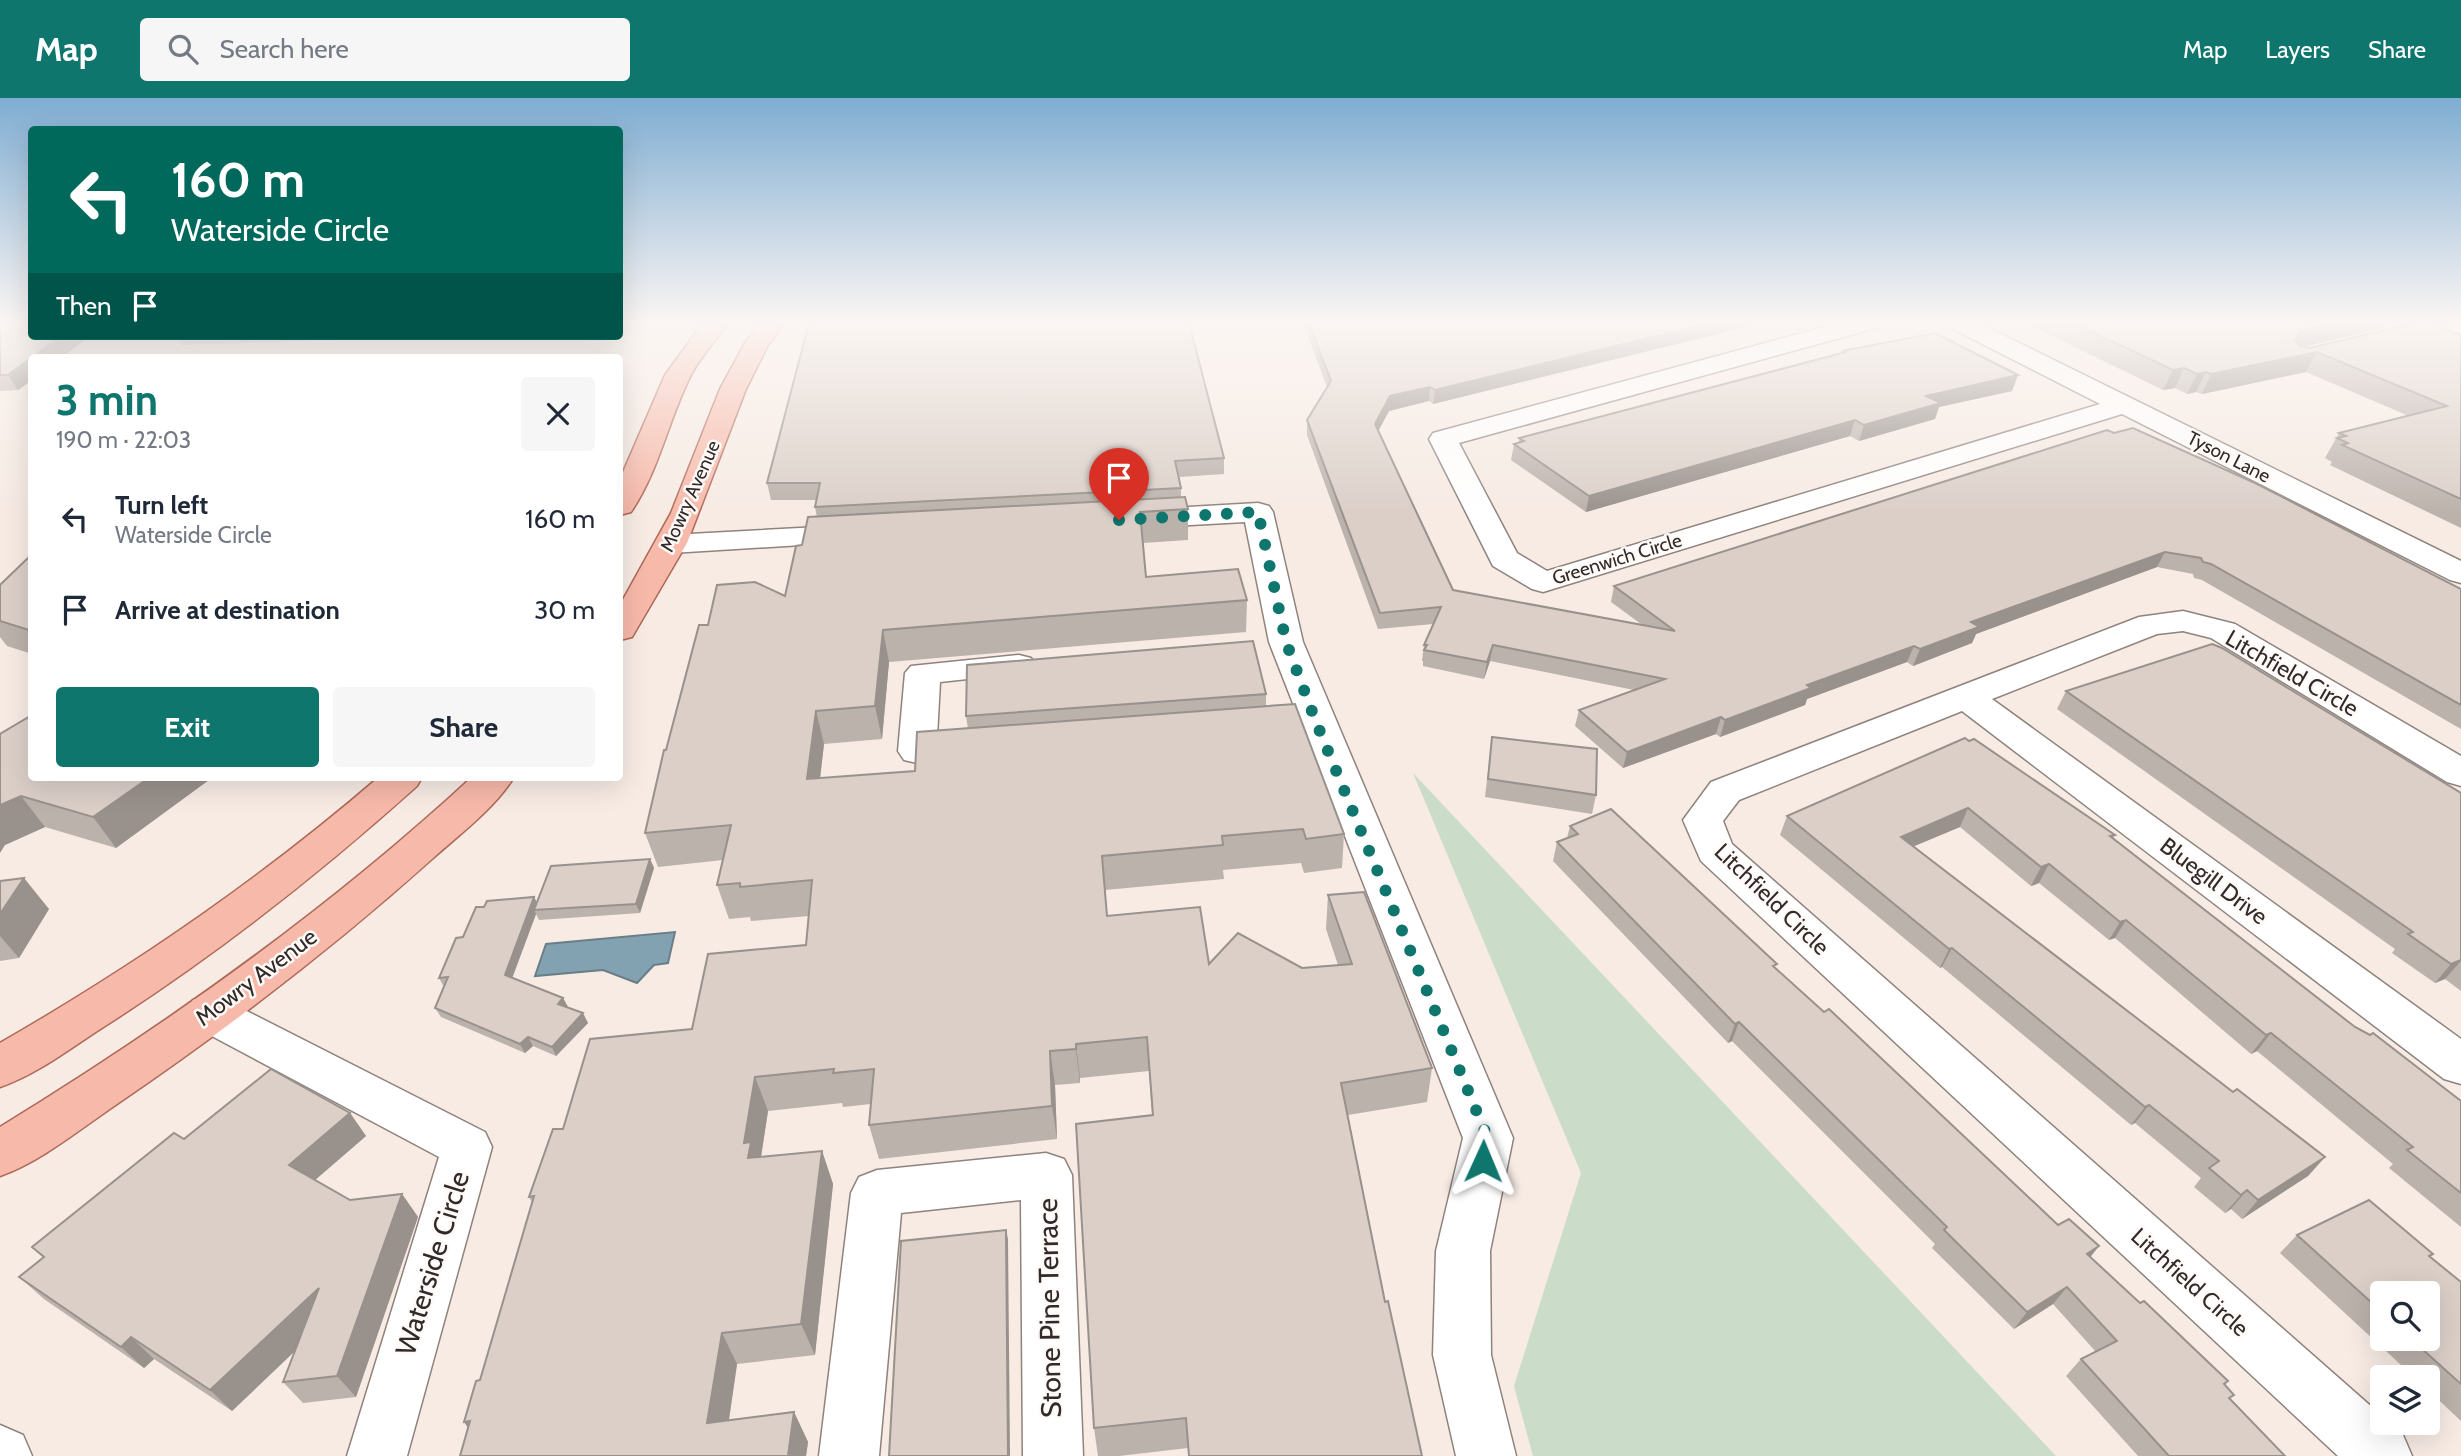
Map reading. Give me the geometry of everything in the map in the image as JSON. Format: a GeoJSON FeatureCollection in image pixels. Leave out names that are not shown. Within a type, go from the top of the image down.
{"type":"FeatureCollection","features":[{"type":"Feature","properties":{"kind":"main road"},"geometry":{"type":"LineString","coordinates":[[623,500],[640,468],[674,386]]}},
{"type":"Feature","properties":{"kind":"main road","name":"Mowry Avenue"},"geometry":{"type":"LineString","coordinates":[[623,625],[671,544],[734,386]]}},
{"type":"Feature","properties":{"kind":"main road"},"geometry":{"type":"LineString","coordinates":[[0,1067],[150,971],[230,915],[327,842],[397,781]]}},
{"type":"Feature","properties":{"kind":"main road","name":"Mowry Avenue"},"geometry":{"type":"LineString","coordinates":[[0,1154],[209,1013],[348,908],[455,817],[491,781]]}},
{"type":"Feature","properties":{"kind":"street","name":"Greenwich Circle"},"geometry":{"type":"LineString","coordinates":[[1636,386],[1443,439],[1504,559],[1543,582],[2124,405]]}},
{"type":"Feature","properties":{"kind":"street","name":"Tyson Lane"},"geometry":{"type":"LineString","coordinates":[[2087,386],[2461,573]]}},
{"type":"Feature","properties":{"kind":"street"},"geometry":{"type":"LineString","coordinates":[[1105,520],[1258,512],[1273,644],[1302,723],[1488,1139],[1463,1251],[1462,1355],[1486,1456]]}},
{"type":"Feature","properties":{"kind":"street"},"geometry":{"type":"LineString","coordinates":[[671,544],[896,532]]}},
{"type":"Feature","properties":{"kind":"street","name":"Litchfield Circle"},"geometry":{"type":"LineString","coordinates":[[2382,1456],[1716,851],[1703,820],[1725,791],[2151,624],[2183,621],[2223,631],[2461,773]]}},
{"type":"Feature","properties":{"kind":"street"},"geometry":{"type":"LineString","coordinates":[[986,746],[917,751],[923,673],[1058,662]]}},
{"type":"Feature","properties":{"kind":"street","name":"Bluegill Drive"},"geometry":{"type":"LineString","coordinates":[[1966,697],[2461,1065]]}},
{"type":"Feature","properties":{"kind":"street","name":"Waterside Circle"},"geometry":{"type":"LineString","coordinates":[[209,1013],[467,1147],[377,1456]]}},
{"type":"Feature","properties":{"kind":"street","name":"Stone Pine Terrace"},"geometry":{"type":"LineString","coordinates":[[849,1456],[877,1193],[1046,1175],[1053,1456]]}},
{"type":"Feature","properties":{"kind":"green space"},"geometry":{"type":"Polygon","coordinates":[[[1413,773],[2056,1456],[1533,1456],[1514,1386],[1581,1173],[1413,773]]]}},
{"type":"Feature","properties":{"kind":"water"},"geometry":{"type":"Polygon","coordinates":[[[675,932],[668,963],[654,965],[637,983],[603,970],[535,976],[546,944],[675,932]]]}},
{"type":"Feature","properties":{"kind":"building"},"geometry":{"type":"Polygon","coordinates":[[[792,386],[1205,386],[1224,458],[1175,461],[1181,488],[815,507],[820,483],[767,483],[792,386]]]}},
{"type":"Feature","properties":{"kind":"building"},"geometry":{"type":"Polygon","coordinates":[[[1328,386],[1450,386],[1435,390],[1430,387],[1390,396],[1375,424],[1453,590],[1675,631],[1614,586],[2107,430],[2114,433],[2133,428],[2255,483],[2461,589],[2461,705],[2211,564],[2203,562],[2201,558],[2165,552],[1971,622],[1979,627],[1920,649],[1914,646],[1807,685],[1811,688],[1725,720],[1721,717],[1627,752],[1579,710],[1665,679],[1493,645],[1487,662],[1424,650],[1441,607],[1380,613],[1307,420],[1328,386]]]}},
{"type":"Feature","properties":{"kind":"building"},"geometry":{"type":"Polygon","coordinates":[[[1715,386],[1968,386],[1926,396],[1941,403],[1864,425],[1855,420],[1589,496],[1514,444],[1524,441],[1519,438],[1715,386]]]}},
{"type":"Feature","properties":{"kind":"building"},"geometry":{"type":"Polygon","coordinates":[[[2400,386],[2461,386],[2461,499],[2342,445],[2348,443],[2337,438],[2346,436],[2339,433],[2447,406],[2400,386]]]}},
{"type":"Feature","properties":{"kind":"building"},"geometry":{"type":"Polygon","coordinates":[[[1185,497],[1188,509],[1140,512],[1146,577],[1238,569],[1247,600],[883,630],[875,706],[816,711],[807,779],[915,771],[917,732],[1295,704],[1344,834],[1306,839],[1303,829],[1222,836],[1223,845],[1102,856],[1107,916],[1200,907],[1209,964],[1238,933],[1302,968],[1352,964],[1328,895],[1364,892],[1432,1068],[1341,1083],[1385,1302],[1388,1301],[1422,1456],[1189,1456],[1186,1418],[1094,1428],[1076,1124],[1153,1115],[1147,1037],[1076,1044],[1076,1049],[1050,1051],[1052,1106],[869,1125],[874,1069],[833,1073],[834,1069],[755,1077],[744,1143],[751,1142],[748,1158],[822,1151],[801,1324],[722,1333],[707,1423],[794,1412],[788,1456],[460,1456],[470,1421],[464,1422],[476,1381],[480,1380],[534,1196],[529,1197],[553,1129],[563,1129],[590,1039],[692,1029],[708,954],[806,945],[812,880],[740,887],[740,883],[717,885],[731,825],[645,833],[664,750],[699,625],[708,625],[717,585],[755,582],[785,596],[796,546],[802,545],[808,517],[1185,497]]]}},
{"type":"Feature","properties":{"kind":"building"},"geometry":{"type":"Polygon","coordinates":[[[28,558],[28,630],[0,621],[0,585],[28,558]]]}},
{"type":"Feature","properties":{"kind":"building"},"geometry":{"type":"Polygon","coordinates":[[[1253,641],[1266,694],[966,716],[967,665],[1253,641]]]}},
{"type":"Feature","properties":{"kind":"building"},"geometry":{"type":"Polygon","coordinates":[[[2212,644],[2461,793],[2461,960],[2451,964],[2408,934],[2413,932],[2066,691],[2212,644]]]}},
{"type":"Feature","properties":{"kind":"building"},"geometry":{"type":"Polygon","coordinates":[[[28,717],[28,781],[144,781],[93,817],[21,796],[0,805],[0,734],[28,717]]]}},
{"type":"Feature","properties":{"kind":"building"},"geometry":{"type":"Polygon","coordinates":[[[1492,737],[1597,749],[1596,795],[1488,779],[1492,737]]]}},
{"type":"Feature","properties":{"kind":"building"},"geometry":{"type":"Polygon","coordinates":[[[1965,738],[1969,741],[1974,739],[2115,835],[2110,836],[2355,1027],[2370,1035],[2373,1033],[2461,1101],[2461,1193],[2407,1150],[2413,1147],[2271,1033],[2266,1035],[2126,920],[2120,922],[2049,864],[2041,867],[1968,808],[1901,837],[2233,1092],[2237,1089],[2325,1157],[2258,1200],[2247,1190],[2241,1195],[2209,1168],[2219,1161],[2149,1105],[2145,1107],[1787,816],[1965,738]]]}},
{"type":"Feature","properties":{"kind":"building"},"geometry":{"type":"Polygon","coordinates":[[[1611,809],[1777,964],[1773,966],[1824,1012],[1829,1009],[2058,1225],[2069,1219],[2099,1246],[2087,1254],[2140,1303],[2144,1301],[2228,1381],[2224,1384],[2234,1395],[2229,1398],[2285,1456],[2169,1456],[2081,1359],[2117,1341],[2067,1287],[2027,1312],[1944,1230],[1947,1227],[1739,1022],[1735,1024],[1557,842],[1578,834],[1570,826],[1611,809]]]}},
{"type":"Feature","properties":{"kind":"building"},"geometry":{"type":"Polygon","coordinates":[[[650,859],[636,904],[534,910],[551,866],[650,859]]]}},
{"type":"Feature","properties":{"kind":"building"},"geometry":{"type":"Polygon","coordinates":[[[24,878],[0,914],[0,881],[24,878]]]}},
{"type":"Feature","properties":{"kind":"building"},"geometry":{"type":"Polygon","coordinates":[[[534,897],[505,975],[563,998],[558,1004],[583,1013],[552,1047],[528,1037],[520,1044],[435,1008],[448,977],[439,978],[456,938],[463,937],[476,907],[484,907],[487,901],[534,897]]]}},
{"type":"Feature","properties":{"kind":"building"},"geometry":{"type":"Polygon","coordinates":[[[271,1069],[350,1113],[289,1165],[350,1200],[402,1194],[337,1376],[283,1382],[319,1288],[210,1390],[131,1337],[121,1347],[19,1277],[44,1257],[32,1247],[174,1133],[184,1139],[271,1069]]]}},
{"type":"Feature","properties":{"kind":"building"},"geometry":{"type":"Polygon","coordinates":[[[2369,1200],[2433,1254],[2429,1256],[2461,1282],[2461,1384],[2424,1351],[2440,1351],[2440,1281],[2370,1281],[2370,1301],[2297,1235],[2369,1200]]]}},
{"type":"Feature","properties":{"kind":"building"},"geometry":{"type":"Polygon","coordinates":[[[1006,1230],[1008,1456],[889,1456],[901,1241],[1006,1230]]]}},
{"type":"Feature","properties":{"kind":"route"},"geometry":{"type":"LineString","coordinates":[[1119,520],[1258,512],[1286,642],[1316,722],[1488,1139],[1483,1161]]}}]}
